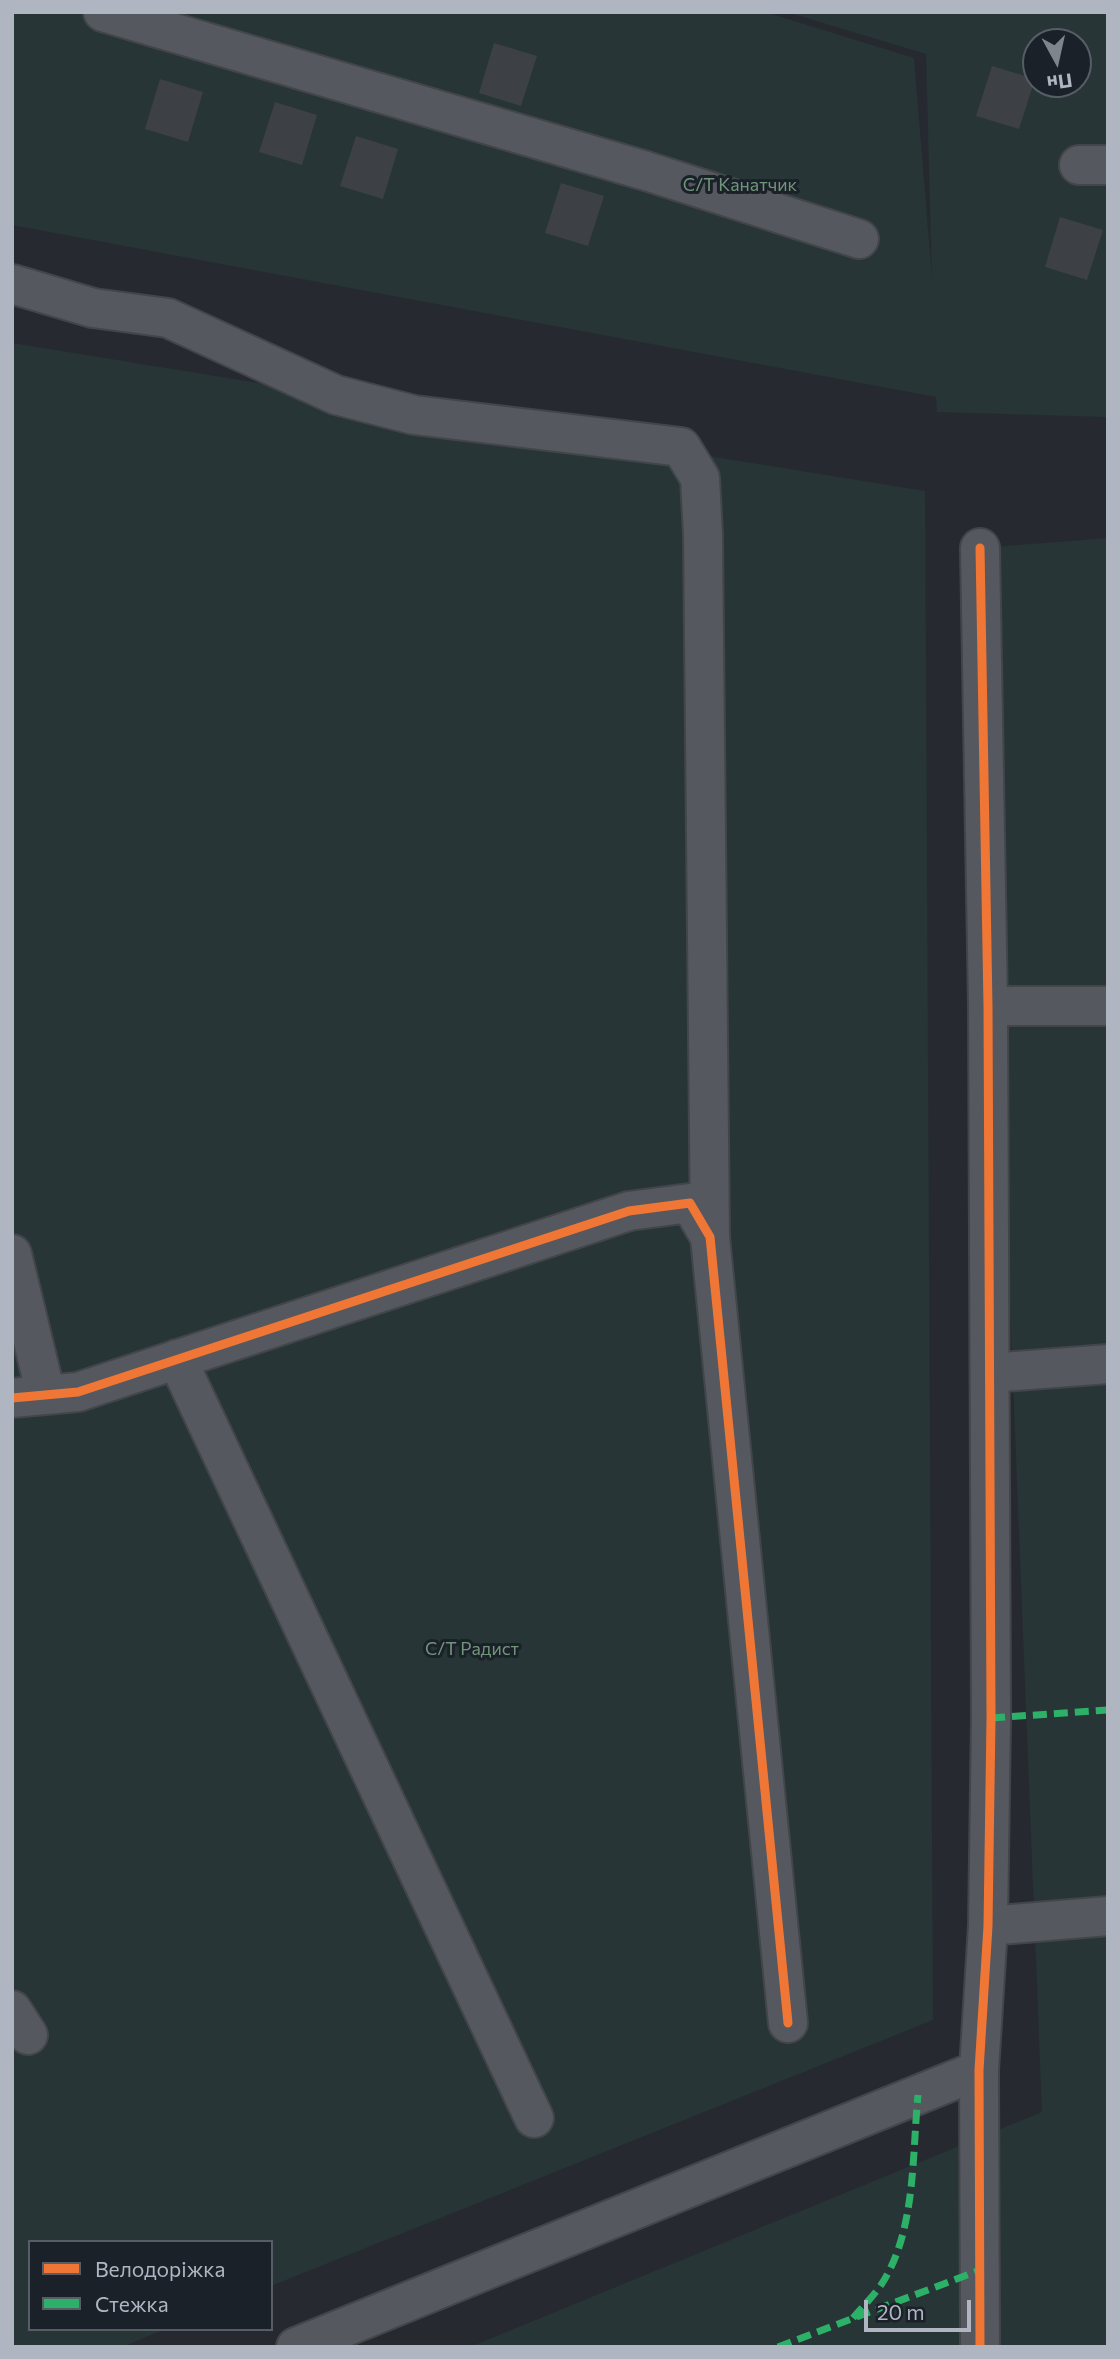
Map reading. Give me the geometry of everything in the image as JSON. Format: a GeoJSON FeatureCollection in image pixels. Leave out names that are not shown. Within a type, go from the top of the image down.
{"type":"FeatureCollection","features":[{"type":"Feature","properties":{"kind":"street"},"geometry":{"type":"LineString","coordinates":[[103,12],[646,172],[859,239]]}},
{"type":"Feature","properties":{"kind":"street"},"geometry":{"type":"LineString","coordinates":[[12,284],[93,308],[168,318],[336,395],[414,415],[681,447],[700,478],[703,535],[710,1237],[788,2023]]}},
{"type":"Feature","properties":{"kind":"street"},"geometry":{"type":"LineString","coordinates":[[980,548],[988,1006],[990,1373],[989,1926],[979,2070],[980,2347]]}},
{"type":"Feature","properties":{"kind":"street"},"geometry":{"type":"LineString","coordinates":[[988,1006],[1108,1006]]}},
{"type":"Feature","properties":{"kind":"street"},"geometry":{"type":"LineString","coordinates":[[12,1254],[29,1396],[78,1392],[629,1211],[690,1203],[710,1237]]}},
{"type":"Feature","properties":{"kind":"street"},"geometry":{"type":"LineString","coordinates":[[177,1359],[534,2118]]}},
{"type":"Feature","properties":{"kind":"street"},"geometry":{"type":"LineString","coordinates":[[990,1373],[1108,1364]]}},
{"type":"Feature","properties":{"kind":"street"},"geometry":{"type":"LineString","coordinates":[[989,1926],[1108,1916]]}},
{"type":"Feature","properties":{"kind":"street"},"geometry":{"type":"LineString","coordinates":[[296,2347],[979,2070]]}},
{"type":"Feature","properties":{"kind":"green space","name":"С/Т Канатчик"},"geometry":{"type":"Polygon","coordinates":[[[12,12],[765,12],[914,58],[932,279],[926,54],[787,12],[1108,12],[1108,417],[937,412],[936,397],[12,225],[12,12]]]}},
{"type":"Feature","properties":{"kind":"green space","name":"С/Т Радист"},"geometry":{"type":"Polygon","coordinates":[[[12,343],[925,491],[933,2020],[273,2285],[273,2240],[28,2240],[28,2331],[160,2331],[122,2347],[12,2347],[12,343]]]}},
{"type":"Feature","properties":{"kind":"green space"},"geometry":{"type":"Polygon","coordinates":[[[1108,538],[1108,2347],[470,2347],[1042,2112],[980,548],[1108,538]]]}},
{"type":"Feature","properties":{"kind":"building"},"geometry":{"type":"Polygon","coordinates":[[[494,43],[537,56],[521,106],[479,93],[494,43]]]}},
{"type":"Feature","properties":{"kind":"building"},"geometry":{"type":"Polygon","coordinates":[[[992,66],[1022,75],[1022,98],[1029,98],[1019,129],[976,116],[992,66]]]}},
{"type":"Feature","properties":{"kind":"building"},"geometry":{"type":"Polygon","coordinates":[[[160,79],[203,92],[188,142],[145,129],[160,79]]]}},
{"type":"Feature","properties":{"kind":"building"},"geometry":{"type":"Polygon","coordinates":[[[275,102],[317,115],[302,165],[259,152],[275,102]]]}},
{"type":"Feature","properties":{"kind":"building"},"geometry":{"type":"Polygon","coordinates":[[[356,136],[398,149],[383,199],[340,186],[356,136]]]}},
{"type":"Feature","properties":{"kind":"building"},"geometry":{"type":"Polygon","coordinates":[[[561,183],[604,196],[588,246],[545,233],[561,183]]]}},
{"type":"Feature","properties":{"kind":"building"},"geometry":{"type":"Polygon","coordinates":[[[1060,217],[1103,230],[1087,280],[1045,267],[1060,217]]]}},
{"type":"Feature","properties":{"kind":"marked path"},"geometry":{"type":"LineString","coordinates":[[991,1718],[1108,1710]]}},
{"type":"Feature","properties":{"kind":"marked path"},"geometry":{"type":"LineString","coordinates":[[853,2318],[881,2285],[901,2242],[913,2168],[918,2095]]}},
{"type":"Feature","properties":{"kind":"marked path"},"geometry":{"type":"LineString","coordinates":[[778,2347],[980,2270]]}},
{"type":"Feature","properties":{"kind":"cycle path"},"geometry":{"type":"LineString","coordinates":[[980,548],[988,1006],[991,1718],[988,1926],[979,2070],[980,2347]]}},
{"type":"Feature","properties":{"kind":"cycle path"},"geometry":{"type":"LineString","coordinates":[[12,1398],[78,1392],[629,1211],[690,1203],[710,1237],[788,2023]]}}]}
